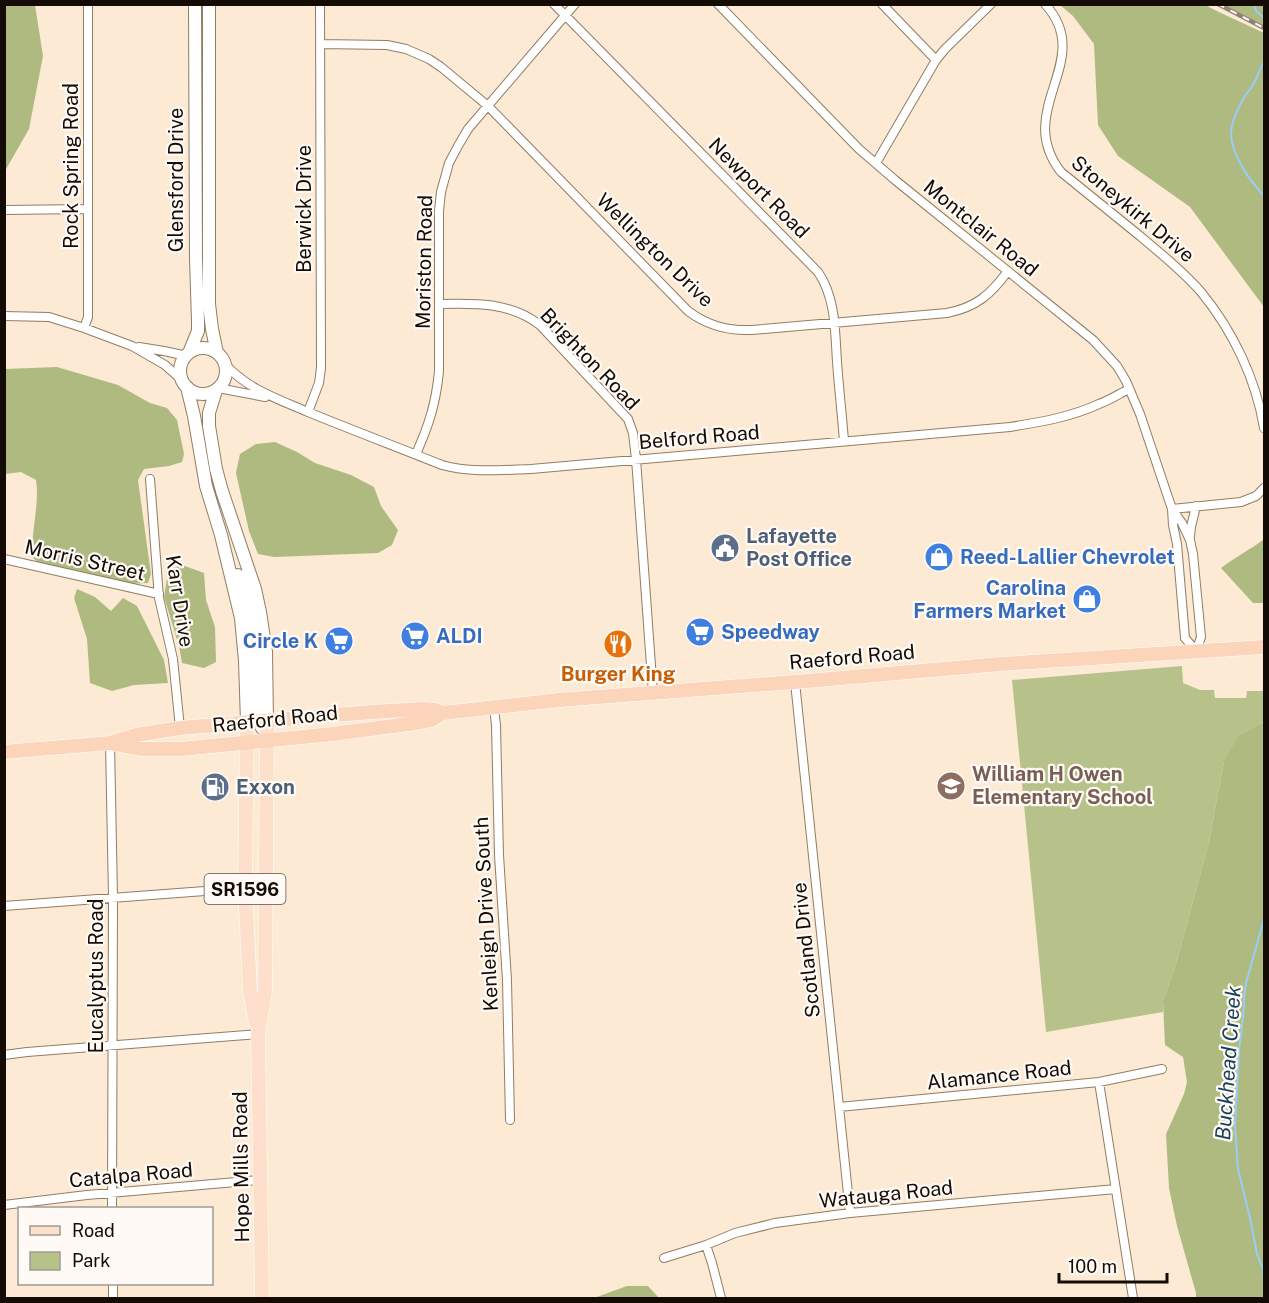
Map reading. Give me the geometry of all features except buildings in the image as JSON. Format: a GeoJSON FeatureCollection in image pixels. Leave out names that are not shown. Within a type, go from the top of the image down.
{"type":"FeatureCollection","features":[{"type":"Feature","properties":{"kind":"highway","name":"Raeford Road"},"geometry":{"type":"LineString","coordinates":[[110,743],[140,749],[181,749],[333,734],[416,723],[431,720],[443,713],[559,700],[1012,663],[1264,647]]}},
{"type":"Feature","properties":{"kind":"highway","name":"Raeford Road"},"geometry":{"type":"LineString","coordinates":[[4,752],[110,743],[136,735],[180,728],[257,721],[424,709],[443,713]]}},
{"type":"Feature","properties":{"kind":"main road","name":"Glensford Drive"},"geometry":{"type":"LineString","coordinates":[[188,355],[198,331],[195,4]]}},
{"type":"Feature","properties":{"kind":"main road","name":"Glensford Drive"},"geometry":{"type":"LineString","coordinates":[[209,4],[209,304],[217,352]]}},
{"type":"Feature","properties":{"kind":"main road"},"geometry":{"type":"LineString","coordinates":[[203,348],[217,352],[225,364],[225,378],[217,389],[209,413],[209,426],[222,491],[253,583],[260,612],[266,652],[257,721],[257,664],[253,629],[241,582],[221,535],[206,486],[194,416],[181,373],[181,366],[188,355],[203,348]]}},
{"type":"Feature","properties":{"kind":"main road"},"geometry":{"type":"LineString","coordinates":[[185,384],[194,392],[201,394],[217,389]]}},
{"type":"Feature","properties":{"kind":"main road","name":"Hope Mills Road"},"geometry":{"type":"LineString","coordinates":[[257,721],[267,740],[265,992],[258,1034]]}},
{"type":"Feature","properties":{"kind":"main road","name":"Hope Mills Road"},"geometry":{"type":"LineString","coordinates":[[257,721],[246,742],[245,888],[250,992],[258,1034],[262,1299]]}},
{"type":"Feature","properties":{"kind":"street","name":"Rock Spring Road"},"geometry":{"type":"LineString","coordinates":[[84,328],[88,317],[88,4]]}},
{"type":"Feature","properties":{"kind":"street","name":"Berwick Drive"},"geometry":{"type":"LineString","coordinates":[[308,412],[319,383],[321,368],[320,4]]}},
{"type":"Feature","properties":{"kind":"street","name":"Newport Road"},"geometry":{"type":"LineString","coordinates":[[554,4],[818,272],[828,289],[834,323],[844,441]]}},
{"type":"Feature","properties":{"kind":"street","name":"Moriston Road"},"geometry":{"type":"LineString","coordinates":[[416,454],[428,429],[437,391],[439,211],[444,177],[468,129],[574,4]]}},
{"type":"Feature","properties":{"kind":"street","name":"Montclair Road"},"geometry":{"type":"LineString","coordinates":[[718,4],[859,149],[1093,340],[1117,366],[1140,414],[1172,508],[1182,523],[1194,554],[1201,637],[1196,651]]}},
{"type":"Feature","properties":{"kind":"street"},"geometry":{"type":"LineString","coordinates":[[882,4],[936,60]]}},
{"type":"Feature","properties":{"kind":"street"},"geometry":{"type":"LineString","coordinates":[[876,163],[936,60],[945,48],[991,4]]}},
{"type":"Feature","properties":{"kind":"street","name":"Stoneykirk Drive"},"geometry":{"type":"LineString","coordinates":[[1045,4],[1057,21],[1063,40],[1062,59],[1045,117],[1045,137],[1051,156],[1062,172],[1170,261],[1201,292],[1241,354],[1258,400],[1264,428]]}},
{"type":"Feature","properties":{"kind":"street","name":"Wellington Drive"},"geometry":{"type":"LineString","coordinates":[[320,44],[387,45],[420,54],[441,67],[488,106],[688,311],[714,326],[738,331],[957,311],[983,298],[1008,271]]}},
{"type":"Feature","properties":{"kind":"street"},"geometry":{"type":"LineString","coordinates":[[4,210],[87,209]]}},
{"type":"Feature","properties":{"kind":"street","name":"Brighton Road"},"geometry":{"type":"LineString","coordinates":[[439,304],[481,303],[524,314],[540,325],[628,419],[633,433],[636,459],[652,693]]}},
{"type":"Feature","properties":{"kind":"street"},"geometry":{"type":"LineString","coordinates":[[4,316],[49,317],[132,346],[165,365],[185,384]]}},
{"type":"Feature","properties":{"kind":"street"},"geometry":{"type":"LineString","coordinates":[[132,346],[188,355]]}},
{"type":"Feature","properties":{"kind":"street","name":"Belford Road"},"geometry":{"type":"LineString","coordinates":[[225,364],[243,381],[308,412],[448,467],[472,471],[531,469],[1010,427],[1082,411],[1129,389]]}},
{"type":"Feature","properties":{"kind":"street","name":"Belford Road"},"geometry":{"type":"LineString","coordinates":[[217,389],[278,399]]}},
{"type":"Feature","properties":{"kind":"street","name":"Karr Drive"},"geometry":{"type":"LineString","coordinates":[[150,479],[159,594],[173,659],[180,728]]}},
{"type":"Feature","properties":{"kind":"street"},"geometry":{"type":"LineString","coordinates":[[1172,508],[1241,502],[1256,496],[1264,488]]}},
{"type":"Feature","properties":{"kind":"street"},"geometry":{"type":"LineString","coordinates":[[1190,540],[1196,506]]}},
{"type":"Feature","properties":{"kind":"street","name":"Montclair Road"},"geometry":{"type":"LineString","coordinates":[[1172,508],[1185,638],[1196,651]]}},
{"type":"Feature","properties":{"kind":"street","name":"Morris Street"},"geometry":{"type":"LineString","coordinates":[[4,559],[159,594]]}},
{"type":"Feature","properties":{"kind":"street","name":"Scotland Drive"},"geometry":{"type":"LineString","coordinates":[[795,682],[850,1213]]}},
{"type":"Feature","properties":{"kind":"street","name":"Kenleigh Drive South"},"geometry":{"type":"LineString","coordinates":[[494,708],[499,855],[507,980],[510,1120]]}},
{"type":"Feature","properties":{"kind":"street","name":"Eucalyptus Road"},"geometry":{"type":"LineString","coordinates":[[110,743],[113,897],[112,1207]]}},
{"type":"Feature","properties":{"kind":"street"},"geometry":{"type":"LineString","coordinates":[[4,906],[245,888]]}},
{"type":"Feature","properties":{"kind":"street"},"geometry":{"type":"LineString","coordinates":[[4,1055],[258,1034]]}},
{"type":"Feature","properties":{"kind":"street","name":"Alamance Road"},"geometry":{"type":"LineString","coordinates":[[839,1107],[1099,1082],[1162,1069]]}},
{"type":"Feature","properties":{"kind":"street"},"geometry":{"type":"LineString","coordinates":[[1099,1082],[1133,1299]]}},
{"type":"Feature","properties":{"kind":"street","name":"Catalpa Road"},"geometry":{"type":"LineString","coordinates":[[4,1205],[260,1180]]}},
{"type":"Feature","properties":{"kind":"street","name":"Watauga Road"},"geometry":{"type":"LineString","coordinates":[[664,1258],[735,1233],[775,1223],[850,1213],[1116,1189]]}},
{"type":"Feature","properties":{"kind":"street"},"geometry":{"type":"LineString","coordinates":[[706,1245],[721,1299]]}},
{"type":"Feature","properties":{"kind":"green space"},"geometry":{"type":"Polygon","coordinates":[[[5,4],[35,5],[43,56],[29,129],[5,171],[5,4]]]}},
{"type":"Feature","properties":{"kind":"green space"},"geometry":{"type":"Polygon","coordinates":[[[1060,5],[1205,5],[1264,33],[1264,307],[1190,207],[1118,156],[1098,125],[1094,44],[1073,16],[1060,5]]]}},
{"type":"Feature","properties":{"kind":"green space"},"geometry":{"type":"Polygon","coordinates":[[[1224,5],[1264,5],[1264,26],[1224,5]]]}},
{"type":"Feature","properties":{"kind":"green space"},"geometry":{"type":"Polygon","coordinates":[[[57,367],[118,385],[150,403],[167,408],[177,420],[184,454],[182,462],[144,469],[138,480],[151,574],[148,583],[129,584],[39,563],[33,558],[36,480],[21,472],[5,474],[5,369],[57,367]]]}},
{"type":"Feature","properties":{"kind":"green space"},"geometry":{"type":"Polygon","coordinates":[[[275,442],[315,463],[351,475],[374,487],[381,506],[398,530],[392,545],[378,553],[274,557],[258,554],[249,531],[236,473],[240,454],[256,444],[275,442]]]}},
{"type":"Feature","properties":{"kind":"green space"},"geometry":{"type":"Polygon","coordinates":[[[1264,539],[1264,603],[1253,603],[1221,568],[1264,539]]]}},
{"type":"Feature","properties":{"kind":"green space"},"geometry":{"type":"Polygon","coordinates":[[[182,565],[204,573],[206,600],[215,627],[216,662],[204,668],[182,663],[164,597],[166,570],[182,565]]]}},
{"type":"Feature","properties":{"kind":"green space"},"geometry":{"type":"Polygon","coordinates":[[[77,589],[95,597],[111,611],[123,598],[137,606],[164,660],[168,683],[134,685],[112,691],[90,683],[87,639],[74,598],[77,589]]]}},
{"type":"Feature","properties":{"kind":"green space"},"geometry":{"type":"Polygon","coordinates":[[[1182,666],[1183,683],[1200,690],[1214,690],[1215,698],[1246,698],[1247,691],[1264,691],[1264,721],[1224,761],[1209,842],[1176,964],[1163,1001],[1163,1012],[1046,1032],[1012,680],[1182,666]]]}},
{"type":"Feature","properties":{"kind":"green space"},"geometry":{"type":"Polygon","coordinates":[[[1264,722],[1264,1298],[1196,1298],[1169,1188],[1166,1134],[1187,1082],[1183,1057],[1165,1045],[1163,1001],[1176,964],[1209,842],[1224,761],[1239,736],[1264,722]]]}},
{"type":"Feature","properties":{"kind":"green space"},"geometry":{"type":"Polygon","coordinates":[[[627,1286],[648,1286],[659,1298],[594,1298],[627,1286]]]}},
{"type":"Feature","properties":{"kind":"waterway","name":"Buckhead Creek"},"geometry":{"type":"LineString","coordinates":[[1253,4],[1264,18]]}},
{"type":"Feature","properties":{"kind":"waterway","name":"Buckhead Creek"},"geometry":{"type":"LineString","coordinates":[[1264,62],[1237,110],[1231,134],[1238,159],[1264,196]]}},
{"type":"Feature","properties":{"kind":"waterway","name":"Buckhead Creek"},"geometry":{"type":"LineString","coordinates":[[1264,919],[1246,983],[1235,1126],[1238,1169],[1264,1281]]}},
{"type":"Feature","properties":{"kind":"railway"},"geometry":{"type":"LineString","coordinates":[[1218,4],[1264,28]]}},
{"type":"Feature","properties":{"kind":"place","name":"Lafayette Post Office"},"geometry":{"type":"Point","coordinates":[725,548]}},
{"type":"Feature","properties":{"kind":"place","name":"Reed-Lallier Chevrolet"},"geometry":{"type":"Point","coordinates":[939,557]}},
{"type":"Feature","properties":{"kind":"place","name":"Carolina Farmers Market"},"geometry":{"type":"Point","coordinates":[1087,599]}},
{"type":"Feature","properties":{"kind":"place","name":"Speedway"},"geometry":{"type":"Point","coordinates":[700,632]}},
{"type":"Feature","properties":{"kind":"place","name":"ALDI"},"geometry":{"type":"Point","coordinates":[415,636]}},
{"type":"Feature","properties":{"kind":"place","name":"Circle K"},"geometry":{"type":"Point","coordinates":[339,641]}},
{"type":"Feature","properties":{"kind":"place","name":"Burger King"},"geometry":{"type":"Point","coordinates":[618,644]}},
{"type":"Feature","properties":{"kind":"place","name":"William H Owen Elementary School"},"geometry":{"type":"Point","coordinates":[951,786]}},
{"type":"Feature","properties":{"kind":"place","name":"Exxon"},"geometry":{"type":"Point","coordinates":[215,787]}}]}
